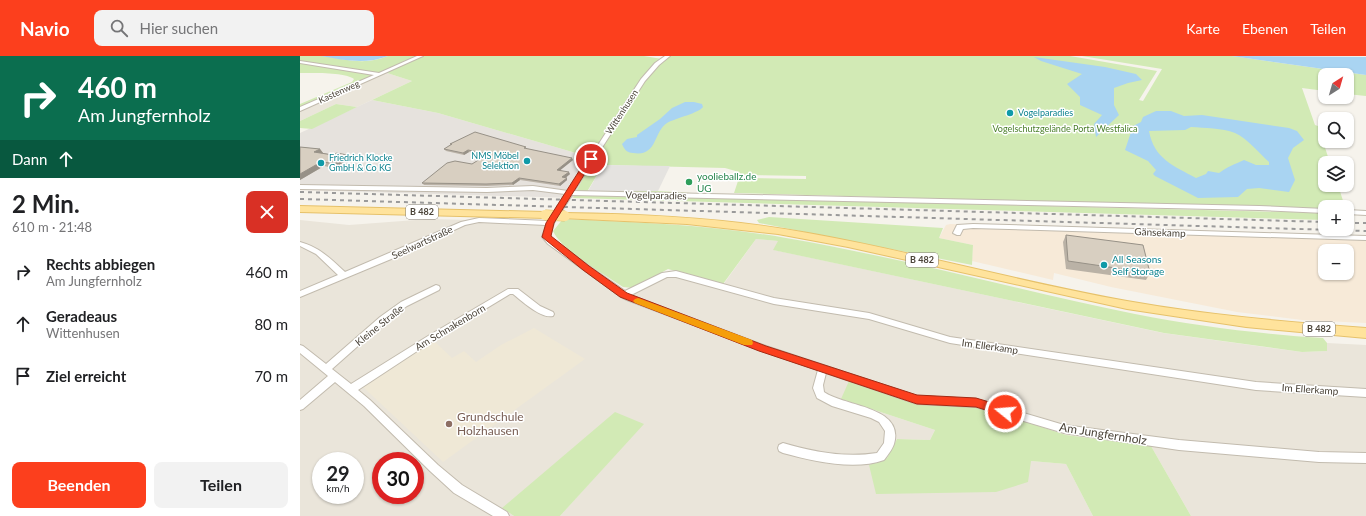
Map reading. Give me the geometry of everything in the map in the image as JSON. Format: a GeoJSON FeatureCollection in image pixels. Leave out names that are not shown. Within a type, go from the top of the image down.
{"type":"FeatureCollection","features":[{"type":"Feature","properties":{"kind":"main road","name":"B 482"},"geometry":{"type":"LineString","coordinates":[[300,209],[547,219],[565,216],[662,219],[757,229],[861,247],[1134,306],[1238,322],[1366,333]]}},
{"type":"Feature","properties":{"kind":"street","name":"Kastenweg"},"geometry":{"type":"LineString","coordinates":[[300,109],[421,56]]}},
{"type":"Feature","properties":{"kind":"street","name":"Wittenhusen"},"geometry":{"type":"LineString","coordinates":[[570,193],[643,80],[668,56]]}},
{"type":"Feature","properties":{"kind":"street","name":"Kastenweg"},"geometry":{"type":"LineString","coordinates":[[300,62],[379,74]]}},
{"type":"Feature","properties":{"kind":"street","name":"Vogelparadies"},"geometry":{"type":"LineString","coordinates":[[300,187],[424,190],[534,188],[570,193],[1259,208],[1318,211]]}},
{"type":"Feature","properties":{"kind":"street"},"geometry":{"type":"LineString","coordinates":[[547,219],[570,193]]}},
{"type":"Feature","properties":{"kind":"street"},"geometry":{"type":"LineString","coordinates":[[1354,212],[1366,213]]}},
{"type":"Feature","properties":{"kind":"street","name":"Seelwartstraße"},"geometry":{"type":"LineString","coordinates":[[300,294],[463,223],[471,221],[547,219]]}},
{"type":"Feature","properties":{"kind":"street","name":"Am Jungfernholz"},"geometry":{"type":"LineString","coordinates":[[547,219],[546,237],[551,242],[624,295],[763,348],[917,400],[976,403],[1064,429],[1180,445],[1319,457],[1366,458]]}},
{"type":"Feature","properties":{"kind":"street","name":"Gänsekamp"},"geometry":{"type":"LineString","coordinates":[[957,233],[960,227],[973,226],[1366,238]]}},
{"type":"Feature","properties":{"kind":"street"},"geometry":{"type":"LineString","coordinates":[[300,244],[319,252],[344,276]]}},
{"type":"Feature","properties":{"kind":"street","name":"Im Ellerkamp"},"geometry":{"type":"LineString","coordinates":[[624,295],[665,275],[676,274],[774,301],[869,316],[917,332],[950,340],[1256,386],[1366,393]]}},
{"type":"Feature","properties":{"kind":"street","name":"Kleine Straße"},"geometry":{"type":"LineString","coordinates":[[326,369],[383,319],[404,304],[436,288]]}},
{"type":"Feature","properties":{"kind":"street","name":"Am Schnakenborn"},"geometry":{"type":"LineString","coordinates":[[351,389],[431,338],[508,292],[515,291],[537,308],[550,314]]}},
{"type":"Feature","properties":{"kind":"street"},"geometry":{"type":"LineString","coordinates":[[300,348],[351,389],[453,484],[503,516]]}},
{"type":"Feature","properties":{"kind":"street"},"geometry":{"type":"LineString","coordinates":[[783,448],[806,455],[868,460],[880,457],[889,444],[890,431],[882,418],[871,413],[828,401],[821,396],[818,390],[823,368]]}},
{"type":"Feature","properties":{"kind":"street"},"geometry":{"type":"LineString","coordinates":[[300,406],[335,376]]}},
{"type":"Feature","properties":{"kind":"shaded area"},"geometry":{"type":"Polygon","coordinates":[[[384,72],[412,81],[357,107],[336,104],[300,121],[300,109],[384,72]]]}},
{"type":"Feature","properties":{"kind":"shaded area"},"geometry":{"type":"Polygon","coordinates":[[[372,100],[438,113],[593,158],[573,198],[300,190],[300,133],[372,100]]]}},
{"type":"Feature","properties":{"kind":"shaded area"},"geometry":{"type":"Polygon","coordinates":[[[603,165],[670,166],[658,191],[588,191],[603,165]]]}},
{"type":"Feature","properties":{"kind":"shaded area"},"geometry":{"type":"Polygon","coordinates":[[[429,219],[548,222],[543,235],[623,295],[658,279],[677,275],[720,289],[756,239],[779,241],[774,250],[1163,333],[1302,352],[1327,351],[1327,343],[1366,345],[1366,516],[1191,516],[1151,446],[1066,435],[978,406],[841,399],[935,430],[930,440],[897,439],[887,458],[869,465],[1031,461],[1066,464],[1093,516],[560,516],[596,476],[502,508],[514,516],[300,516],[300,220],[349,225],[429,219]]]}},
{"type":"Feature","properties":{"kind":"shaded area"},"geometry":{"type":"Polygon","coordinates":[[[950,224],[1366,237],[1366,323],[1302,320],[1237,312],[1111,287],[1054,273],[1053,280],[972,261],[973,245],[939,238],[946,225],[950,224]]]}},
{"type":"Feature","properties":{"kind":"shaded area","name":"Grundschule Holzhausen"},"geometry":{"type":"Polygon","coordinates":[[[534,328],[585,359],[443,462],[362,386],[433,340],[452,358],[464,351],[476,362],[501,345],[534,328]]]}},
{"type":"Feature","properties":{"kind":"green space","name":"Vogelschutzgelände Porta Westfalica"},"geometry":{"type":"Polygon","coordinates":[[[300,56],[322,56],[355,61],[371,61],[388,56],[644,56],[662,59],[667,56],[1070,56],[1157,71],[1139,100],[1143,101],[1162,69],[1082,56],[1232,56],[1318,68],[1318,90],[1302,88],[1315,125],[1318,126],[1318,148],[1325,148],[1328,156],[1318,156],[1318,192],[1340,192],[1343,200],[1318,200],[1318,209],[734,193],[739,178],[806,179],[806,176],[741,175],[739,172],[725,168],[603,165],[588,190],[658,191],[809,200],[1318,213],[1318,220],[573,198],[593,158],[438,113],[372,100],[412,81],[384,72],[300,109],[300,104],[352,82],[354,79],[336,74],[300,73],[300,56]]]}},
{"type":"Feature","properties":{"kind":"green space"},"geometry":{"type":"Polygon","coordinates":[[[1354,73],[1366,75],[1366,96],[1354,95],[1354,73]]]}},
{"type":"Feature","properties":{"kind":"green space"},"geometry":{"type":"Polygon","coordinates":[[[336,104],[357,107],[312,129],[300,128],[300,121],[336,104]]]}},
{"type":"Feature","properties":{"kind":"green space"},"geometry":{"type":"Polygon","coordinates":[[[769,217],[943,228],[939,238],[973,245],[972,265],[759,223],[757,220],[769,217]]]}},
{"type":"Feature","properties":{"kind":"green space"},"geometry":{"type":"Polygon","coordinates":[[[563,219],[703,227],[786,238],[873,255],[1135,314],[1228,329],[1323,338],[1327,343],[1327,351],[1302,352],[1164,333],[773,250],[778,241],[756,239],[723,284],[668,269],[633,288],[623,287],[584,262],[558,239],[553,231],[563,219]]]}},
{"type":"Feature","properties":{"kind":"green space"},"geometry":{"type":"Polygon","coordinates":[[[849,381],[917,404],[978,406],[1066,435],[1151,446],[1191,516],[1093,516],[1066,464],[1031,461],[1028,482],[996,492],[876,494],[869,465],[887,458],[897,439],[930,440],[935,430],[841,399],[849,381]]]}},
{"type":"Feature","properties":{"kind":"green space"},"geometry":{"type":"Polygon","coordinates":[[[615,412],[644,424],[560,516],[514,516],[502,508],[615,412]]]}},
{"type":"Feature","properties":{"kind":"water"},"geometry":{"type":"Polygon","coordinates":[[[321,56],[388,56],[379,59],[354,61],[321,56]]]}},
{"type":"Feature","properties":{"kind":"water"},"geometry":{"type":"Polygon","coordinates":[[[1232,56],[1366,57],[1366,75],[1354,73],[1354,68],[1318,68],[1232,56]]]}},
{"type":"Feature","properties":{"kind":"water"},"geometry":{"type":"Polygon","coordinates":[[[1034,57],[1105,67],[1136,74],[1142,80],[1114,88],[1114,105],[1119,115],[1096,137],[1094,124],[1102,115],[1080,105],[1080,97],[1067,84],[1082,74],[1041,61],[1034,57]]]}},
{"type":"Feature","properties":{"kind":"water"},"geometry":{"type":"Polygon","coordinates":[[[685,102],[702,104],[703,107],[697,111],[667,123],[659,132],[651,148],[647,151],[641,153],[631,153],[625,149],[622,144],[627,139],[637,137],[637,135],[660,119],[672,108],[685,102]]]}},
{"type":"Feature","properties":{"kind":"water"},"geometry":{"type":"Polygon","coordinates":[[[1156,111],[1171,111],[1184,116],[1202,115],[1289,128],[1297,131],[1304,140],[1293,148],[1288,158],[1295,180],[1289,192],[1259,188],[1247,189],[1238,197],[1198,198],[1155,176],[1153,174],[1156,170],[1148,161],[1125,150],[1133,126],[1141,122],[1143,117],[1156,111]],[[1191,127],[1185,130],[1149,131],[1155,148],[1160,155],[1173,165],[1196,178],[1206,174],[1208,171],[1219,173],[1244,160],[1256,165],[1269,165],[1269,162],[1253,146],[1235,133],[1219,129],[1191,127]]]}},
{"type":"Feature","properties":{"kind":"building","name":"NMS Möbel Selektion"},"geometry":{"type":"Polygon","coordinates":[[[475,132],[526,147],[524,148],[572,158],[557,170],[569,172],[562,177],[567,178],[559,184],[519,178],[512,183],[422,183],[447,163],[455,161],[472,164],[488,154],[468,150],[463,153],[444,149],[452,144],[450,144],[475,132]]]}},
{"type":"Feature","properties":{"kind":"building","name":"Friedrich Klocke GmbH & Co KG"},"geometry":{"type":"Polygon","coordinates":[[[300,147],[320,149],[314,152],[333,155],[337,153],[347,155],[331,163],[321,162],[300,174],[300,147]]]}},
{"type":"Feature","properties":{"kind":"building","name":"All Seasons Self Storage"},"geometry":{"type":"Polygon","coordinates":[[[1066,235],[1143,245],[1150,273],[1068,261],[1066,235]]]}},
{"type":"Feature","properties":{"kind":"railway"},"geometry":{"type":"LineString","coordinates":[[300,192],[1318,222]]}},
{"type":"Feature","properties":{"kind":"railway"},"geometry":{"type":"LineString","coordinates":[[300,199],[1366,231]]}},
{"type":"Feature","properties":{"kind":"railway"},"geometry":{"type":"LineString","coordinates":[[1354,223],[1366,223]]}},
{"type":"Feature","properties":{"kind":"slow traffic"},"geometry":{"type":"LineString","coordinates":[[638,301],[748,343]]}},
{"type":"Feature","properties":{"kind":"place","name":"Vogelparadies"},"geometry":{"type":"Point","coordinates":[1010,113]}},
{"type":"Feature","properties":{"kind":"place","name":"NMS Möbel Selektion"},"geometry":{"type":"Point","coordinates":[527,161]}},
{"type":"Feature","properties":{"kind":"place","name":"Friedrich Klocke GmbH & Co KG"},"geometry":{"type":"Point","coordinates":[321,163]}},
{"type":"Feature","properties":{"kind":"place","name":"yoolieballz.de UG"},"geometry":{"type":"Point","coordinates":[689,182]}},
{"type":"Feature","properties":{"kind":"place","name":"All Seasons Self Storage"},"geometry":{"type":"Point","coordinates":[1104,265]}},
{"type":"Feature","properties":{"kind":"place","name":"Grundschule Holzhausen"},"geometry":{"type":"Point","coordinates":[449,424]}},
{"type":"Feature","properties":{"kind":"route"},"geometry":{"type":"LineString","coordinates":[[591,159],[550,223],[546,237],[624,295],[763,348],[917,400],[976,403],[1005,412]]}}]}
